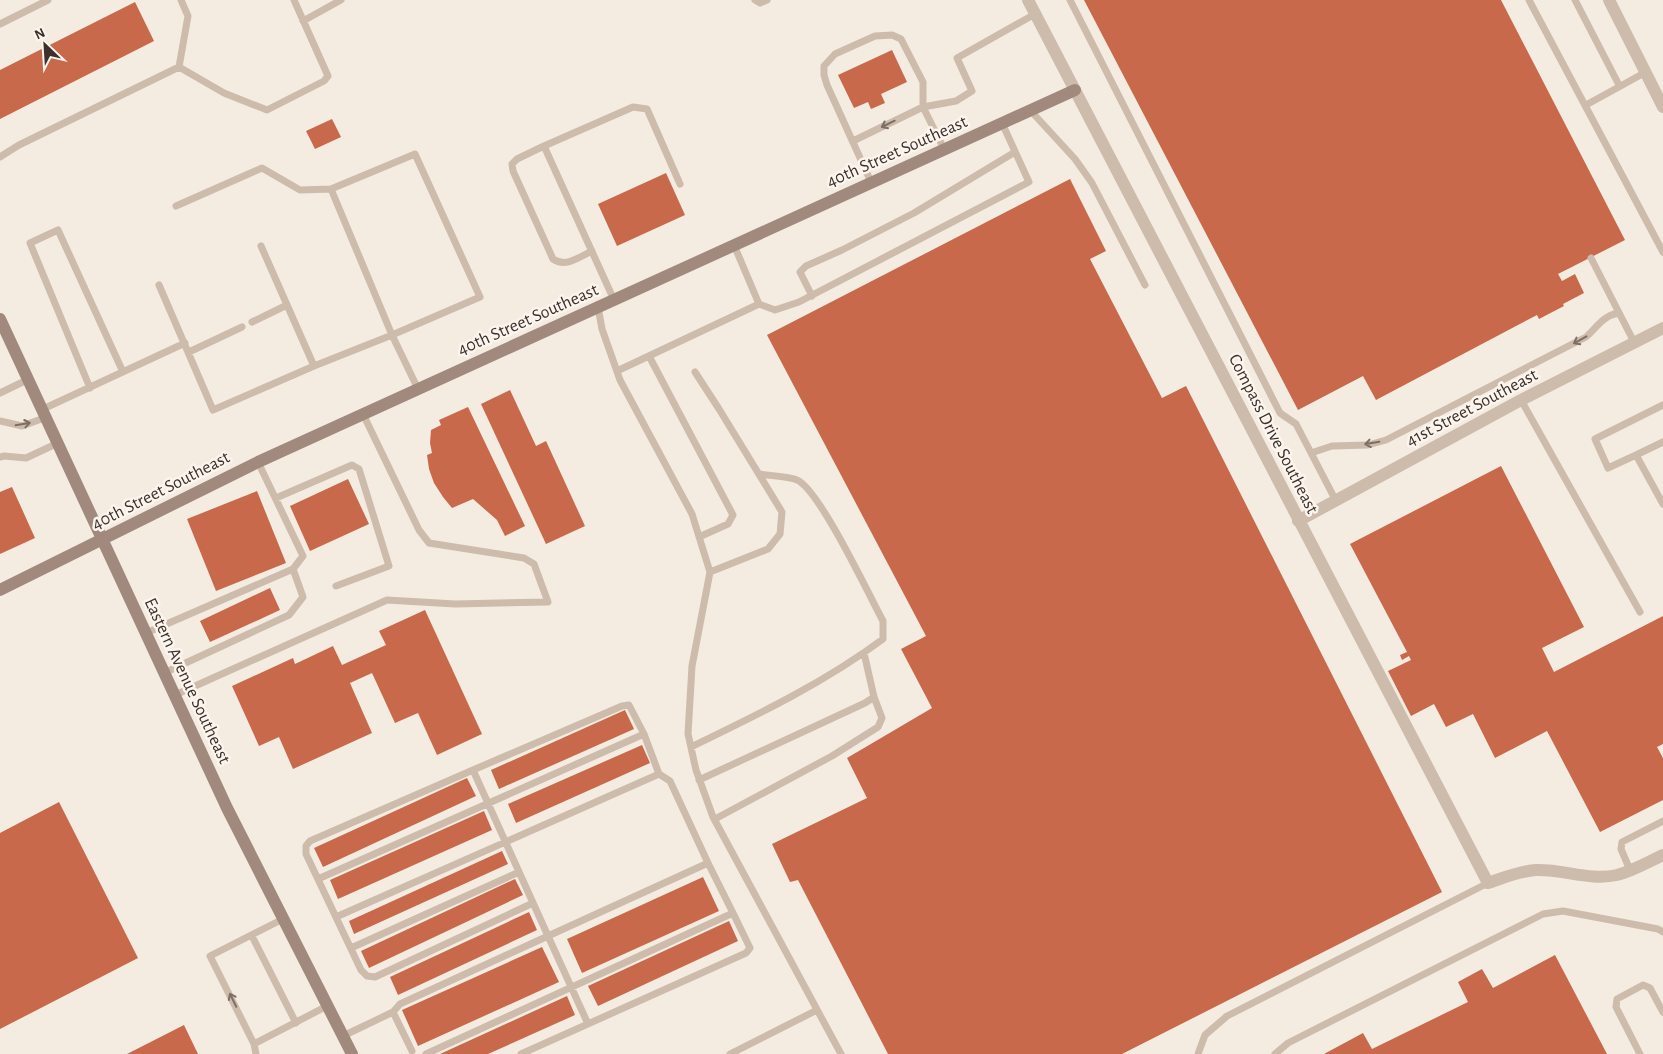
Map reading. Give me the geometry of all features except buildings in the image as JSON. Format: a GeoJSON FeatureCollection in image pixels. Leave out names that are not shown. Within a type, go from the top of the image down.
{"type":"FeatureCollection","features":[{"type":"Feature","properties":{"kind":"street","name":"Compass Drive Southeast"},"geometry":{"type":"LineString","coordinates":[[1028,0],[1488,883]]}},
{"type":"Feature","properties":{"kind":"street"},"geometry":{"type":"LineString","coordinates":[[1609,0],[1663,107]]}},
{"type":"Feature","properties":{"kind":"street","name":"40th Street Southeast"},"geometry":{"type":"LineString","coordinates":[[0,590],[258,462],[1075,90]]}},
{"type":"Feature","properties":{"kind":"street","name":"Eastern Avenue Southeast"},"geometry":{"type":"LineString","coordinates":[[1,325],[45,413],[102,541],[227,808],[352,1054]]}},
{"type":"Feature","properties":{"kind":"street","name":"41st Street Southeast"},"geometry":{"type":"LineString","coordinates":[[1298,521],[1521,400],[1663,328]]}},
{"type":"Feature","properties":{"kind":"street"},"geometry":{"type":"LineString","coordinates":[[1488,883],[1538,870],[1597,877],[1617,875],[1663,855]]}},
{"type":"Feature","properties":{"kind":"lane"},"geometry":{"type":"LineString","coordinates":[[0,24],[48,0]]}},
{"type":"Feature","properties":{"kind":"lane"},"geometry":{"type":"LineString","coordinates":[[179,67],[188,16],[181,0]]}},
{"type":"Feature","properties":{"kind":"lane"},"geometry":{"type":"LineString","coordinates":[[179,67],[224,93],[266,110],[324,81],[328,76],[294,0]]}},
{"type":"Feature","properties":{"kind":"lane"},"geometry":{"type":"LineString","coordinates":[[303,21],[341,0]]}},
{"type":"Feature","properties":{"kind":"lane"},"geometry":{"type":"LineString","coordinates":[[755,0],[760,3],[767,0]]}},
{"type":"Feature","properties":{"kind":"lane"},"geometry":{"type":"LineString","coordinates":[[1070,0],[1280,413],[1296,424],[1336,501]]}},
{"type":"Feature","properties":{"kind":"lane"},"geometry":{"type":"LineString","coordinates":[[1529,0],[1663,252]]}},
{"type":"Feature","properties":{"kind":"lane"},"geometry":{"type":"LineString","coordinates":[[1575,0],[1619,85]]}},
{"type":"Feature","properties":{"kind":"lane"},"geometry":{"type":"LineString","coordinates":[[852,141],[923,107],[956,101],[972,91],[957,58],[1035,14]]}},
{"type":"Feature","properties":{"kind":"lane"},"geometry":{"type":"LineString","coordinates":[[871,182],[824,75],[824,66],[835,54],[875,36],[892,35],[901,39],[923,82],[923,107],[944,149]]}},
{"type":"Feature","properties":{"kind":"lane"},"geometry":{"type":"LineString","coordinates":[[0,157],[19,145],[179,67]]}},
{"type":"Feature","properties":{"kind":"lane"},"geometry":{"type":"LineString","coordinates":[[1586,105],[1619,85],[1646,72]]}},
{"type":"Feature","properties":{"kind":"lane"},"geometry":{"type":"LineString","coordinates":[[592,251],[566,263],[558,263],[552,259],[513,172],[512,164],[517,159],[633,107],[647,109],[680,184]]}},
{"type":"Feature","properties":{"kind":"lane"},"geometry":{"type":"LineString","coordinates":[[1030,110],[1075,159],[1092,183],[1145,285]]}},
{"type":"Feature","properties":{"kind":"lane"},"geometry":{"type":"LineString","coordinates":[[617,371],[759,304],[775,310],[799,302],[1030,182],[1002,123]]}},
{"type":"Feature","properties":{"kind":"lane"},"geometry":{"type":"LineString","coordinates":[[544,146],[614,300]]}},
{"type":"Feature","properties":{"kind":"lane"},"geometry":{"type":"LineString","coordinates":[[812,296],[800,272],[806,266],[914,213],[1016,152]]}},
{"type":"Feature","properties":{"kind":"lane"},"geometry":{"type":"LineString","coordinates":[[159,285],[213,410],[480,297],[415,154],[331,189],[300,190],[262,168],[176,206]]}},
{"type":"Feature","properties":{"kind":"lane"},"geometry":{"type":"LineString","coordinates":[[331,189],[392,335],[418,389]]}},
{"type":"Feature","properties":{"kind":"lane"},"geometry":{"type":"LineString","coordinates":[[90,388],[30,243],[58,230],[123,372]]}},
{"type":"Feature","properties":{"kind":"lane"},"geometry":{"type":"LineString","coordinates":[[734,245],[759,304]]}},
{"type":"Feature","properties":{"kind":"lane"},"geometry":{"type":"LineString","coordinates":[[261,246],[314,366]]}},
{"type":"Feature","properties":{"kind":"lane"},"geometry":{"type":"LineString","coordinates":[[1590,258],[1634,342]]}},
{"type":"Feature","properties":{"kind":"lane"},"geometry":{"type":"LineString","coordinates":[[252,322],[287,305]]}},
{"type":"Feature","properties":{"kind":"lane"},"geometry":{"type":"LineString","coordinates":[[598,307],[602,329],[620,380],[692,514],[710,572],[692,666],[688,734],[699,780],[715,819],[841,1054]]}},
{"type":"Feature","properties":{"kind":"lane"},"geometry":{"type":"LineString","coordinates":[[1311,453],[1332,446],[1368,445],[1386,440],[1586,337],[1603,318],[1618,313]]}},
{"type":"Feature","properties":{"kind":"lane"},"geometry":{"type":"LineString","coordinates":[[188,352],[242,327]]}},
{"type":"Feature","properties":{"kind":"lane"},"geometry":{"type":"LineString","coordinates":[[0,421],[22,426],[90,388],[185,343]]}},
{"type":"Feature","properties":{"kind":"lane"},"geometry":{"type":"LineString","coordinates":[[649,356],[733,515],[728,524],[699,537]]}},
{"type":"Feature","properties":{"kind":"lane"},"geometry":{"type":"LineString","coordinates":[[695,372],[782,512],[780,534],[768,549],[710,572]]}},
{"type":"Feature","properties":{"kind":"lane"},"geometry":{"type":"LineString","coordinates":[[0,393],[29,379]]}},
{"type":"Feature","properties":{"kind":"lane"},"geometry":{"type":"LineString","coordinates":[[1521,400],[1640,612]]}},
{"type":"Feature","properties":{"kind":"lane"},"geometry":{"type":"LineString","coordinates":[[1663,405],[1594,439],[1608,468],[1663,442]]}},
{"type":"Feature","properties":{"kind":"lane"},"geometry":{"type":"LineString","coordinates":[[175,695],[387,600],[455,604],[548,602],[534,564],[524,558],[429,543],[419,530],[363,414]]}},
{"type":"Feature","properties":{"kind":"lane"},"geometry":{"type":"LineString","coordinates":[[0,457],[26,458],[58,443]]}},
{"type":"Feature","properties":{"kind":"lane"},"geometry":{"type":"LineString","coordinates":[[1636,455],[1663,504]]}},
{"type":"Feature","properties":{"kind":"lane"},"geometry":{"type":"LineString","coordinates":[[146,633],[293,569],[303,556],[258,462]]}},
{"type":"Feature","properties":{"kind":"lane"},"geometry":{"type":"LineString","coordinates":[[276,498],[352,465],[359,469],[389,566],[336,586]]}},
{"type":"Feature","properties":{"kind":"lane"},"geometry":{"type":"LineString","coordinates":[[691,748],[772,707],[851,663],[883,639],[883,621],[824,509],[798,480],[759,474]]}},
{"type":"Feature","properties":{"kind":"lane"},"geometry":{"type":"LineString","coordinates":[[164,673],[289,615],[303,598],[293,569]]}},
{"type":"Feature","properties":{"kind":"lane"},"geometry":{"type":"LineString","coordinates":[[715,819],[832,756],[878,727],[882,718],[874,697],[864,654]]}},
{"type":"Feature","properties":{"kind":"lane"},"geometry":{"type":"LineString","coordinates":[[699,780],[874,697]]}},
{"type":"Feature","properties":{"kind":"lane"},"geometry":{"type":"LineString","coordinates":[[521,1054],[746,953],[750,948],[670,781],[659,774],[644,734],[629,705],[622,706],[310,841],[306,846],[306,854],[361,970],[367,976],[375,977],[533,903]]}},
{"type":"Feature","properties":{"kind":"lane"},"geometry":{"type":"LineString","coordinates":[[318,879],[644,734]]}},
{"type":"Feature","properties":{"kind":"lane"},"geometry":{"type":"LineString","coordinates":[[473,770],[588,1024]]}},
{"type":"Feature","properties":{"kind":"lane"},"geometry":{"type":"LineString","coordinates":[[336,917],[659,774]]}},
{"type":"Feature","properties":{"kind":"lane"},"geometry":{"type":"LineString","coordinates":[[1630,870],[1621,850],[1622,842],[1663,821]]}},
{"type":"Feature","properties":{"kind":"lane"},"geometry":{"type":"LineString","coordinates":[[343,1036],[393,1012],[400,1004],[708,863]]}},
{"type":"Feature","properties":{"kind":"lane"},"geometry":{"type":"LineString","coordinates":[[351,948],[519,872]]}},
{"type":"Feature","properties":{"kind":"lane"},"geometry":{"type":"LineString","coordinates":[[1198,1054],[1205,1035],[1227,1016],[1488,883]]}},
{"type":"Feature","properties":{"kind":"lane"},"geometry":{"type":"LineString","coordinates":[[1274,1054],[1288,1043],[1543,914],[1564,911],[1658,929],[1663,932]]}},
{"type":"Feature","properties":{"kind":"lane"},"geometry":{"type":"LineString","coordinates":[[426,1054],[733,913]]}},
{"type":"Feature","properties":{"kind":"lane"},"geometry":{"type":"LineString","coordinates":[[256,1054],[254,1044],[210,956],[283,919]]}},
{"type":"Feature","properties":{"kind":"lane"},"geometry":{"type":"LineString","coordinates":[[252,936],[296,1023]]}},
{"type":"Feature","properties":{"kind":"lane"},"geometry":{"type":"LineString","coordinates":[[1640,1054],[1616,1007],[1617,999],[1644,985],[1650,988],[1663,1012]]}},
{"type":"Feature","properties":{"kind":"lane"},"geometry":{"type":"LineString","coordinates":[[254,1044],[327,1006]]}},
{"type":"Feature","properties":{"kind":"lane"},"geometry":{"type":"LineString","coordinates":[[730,1054],[817,1010]]}},
{"type":"Feature","properties":{"kind":"lane"},"geometry":{"type":"LineString","coordinates":[[393,1012],[412,1051]]}}]}
